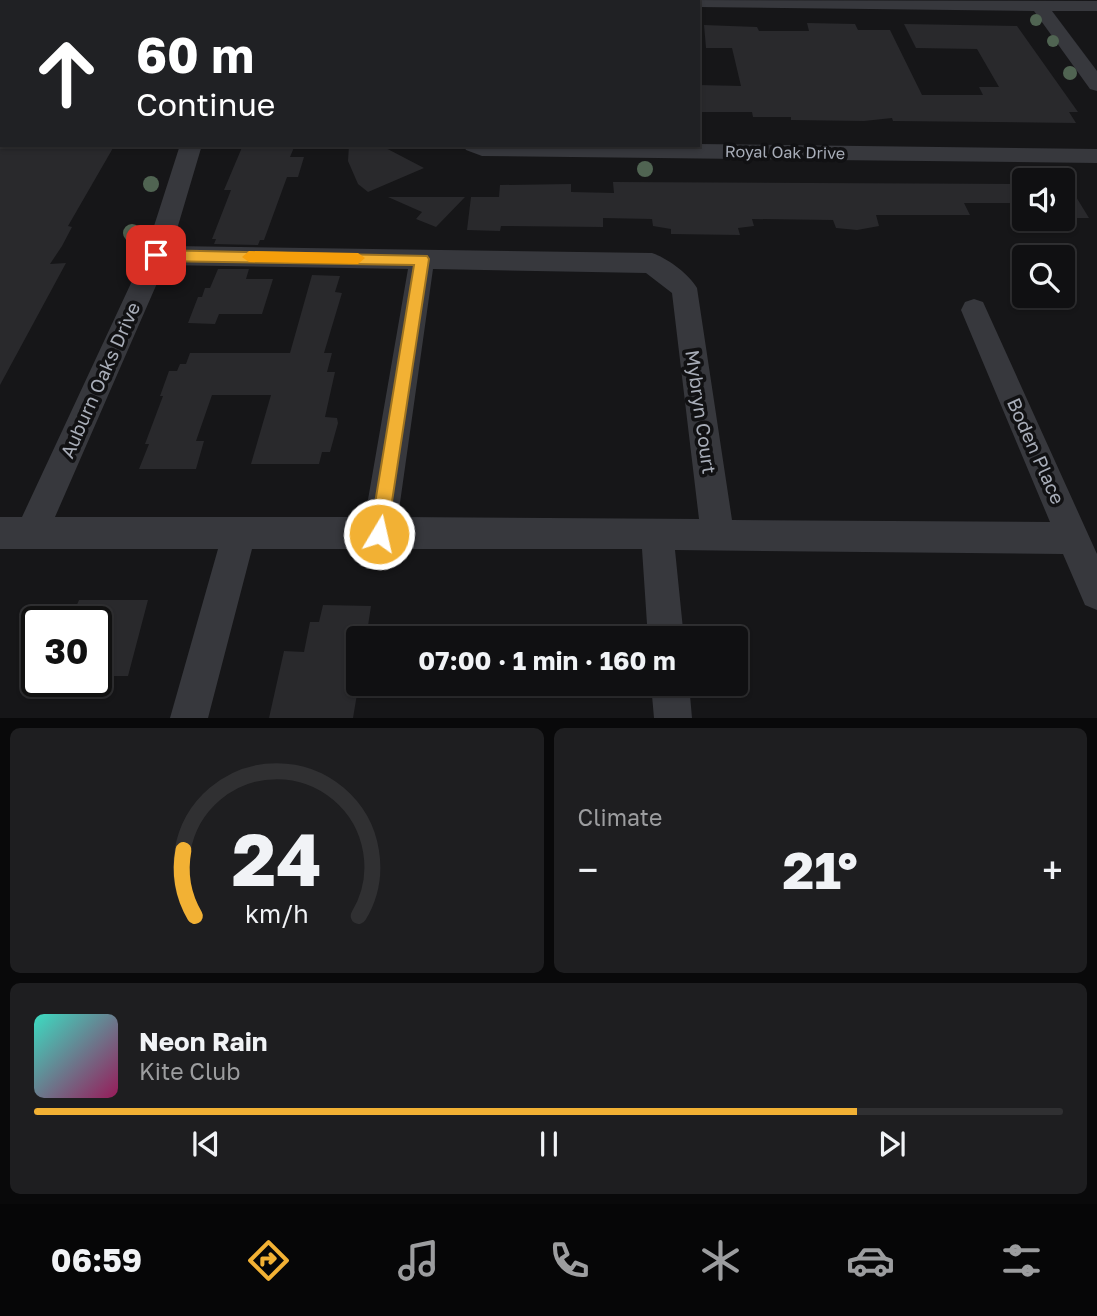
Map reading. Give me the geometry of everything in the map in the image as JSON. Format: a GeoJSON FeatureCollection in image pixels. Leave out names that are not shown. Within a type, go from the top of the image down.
{"type":"FeatureCollection","features":[{"type":"Feature","properties":{"kind":"street"},"geometry":{"type":"LineString","coordinates":[[700,2],[1037,3],[1097,6]]}},
{"type":"Feature","properties":{"kind":"street"},"geometry":{"type":"LineString","coordinates":[[1037,3],[1097,85]]}},
{"type":"Feature","properties":{"kind":"street","name":"Auburn Oaks Drive"},"geometry":{"type":"LineString","coordinates":[[16,533],[156,255],[190,147]]}},
{"type":"Feature","properties":{"kind":"street","name":"Royal Oak Drive"},"geometry":{"type":"LineString","coordinates":[[478,147],[1097,156]]}},
{"type":"Feature","properties":{"kind":"street"},"geometry":{"type":"LineString","coordinates":[[156,255],[422,259],[379,534]]}},
{"type":"Feature","properties":{"kind":"street","name":"Mybryn Court"},"geometry":{"type":"LineString","coordinates":[[422,259],[652,263],[684,288],[718,536]]}},
{"type":"Feature","properties":{"kind":"street","name":"Boden Place"},"geometry":{"type":"LineString","coordinates":[[974,310],[1097,593]]}},
{"type":"Feature","properties":{"kind":"street"},"geometry":{"type":"LineString","coordinates":[[16,533],[657,533],[718,536],[1074,538]]}},
{"type":"Feature","properties":{"kind":"street"},"geometry":{"type":"LineString","coordinates":[[657,533],[665,626]]}},
{"type":"Feature","properties":{"kind":"street"},"geometry":{"type":"LineString","coordinates":[[189,718],[239,534]]}},
{"type":"Feature","properties":{"kind":"street"},"geometry":{"type":"LineString","coordinates":[[671,696],[673,718]]}},
{"type":"Feature","properties":{"kind":"building"},"geometry":{"type":"Polygon","coordinates":[[[807,23],[855,24],[858,30],[890,30],[922,95],[983,95],[979,87],[999,87],[977,49],[916,48],[904,24],[1017,26],[1078,112],[1069,112],[1076,123],[893,121],[892,118],[864,121],[791,120],[791,117],[753,117],[752,112],[700,112],[700,85],[741,86],[732,48],[706,48],[704,25],[757,27],[759,31],[809,31],[807,23]]]}},
{"type":"Feature","properties":{"kind":"building"},"geometry":{"type":"Polygon","coordinates":[[[242,147],[294,147],[290,157],[304,157],[298,177],[287,177],[264,240],[260,240],[258,245],[214,244],[216,239],[212,239],[231,190],[224,190],[242,147]]]}},
{"type":"Feature","properties":{"kind":"building"},"geometry":{"type":"Polygon","coordinates":[[[349,147],[384,147],[424,168],[368,192],[358,184],[348,161],[349,147]]]}},
{"type":"Feature","properties":{"kind":"building"},"geometry":{"type":"Polygon","coordinates":[[[113,148],[68,226],[72,227],[50,264],[66,263],[0,385],[0,149],[113,148]]]}},
{"type":"Feature","properties":{"kind":"building"},"geometry":{"type":"Polygon","coordinates":[[[613,182],[1012,184],[1012,203],[964,203],[970,215],[876,215],[879,226],[857,230],[836,228],[833,220],[752,219],[754,226],[738,228],[740,235],[671,234],[671,229],[653,226],[652,219],[603,218],[603,227],[501,226],[500,231],[467,230],[471,197],[499,197],[500,185],[571,184],[571,192],[614,193],[613,182]]]}},
{"type":"Feature","properties":{"kind":"building"},"geometry":{"type":"Polygon","coordinates":[[[1075,195],[1089,218],[1075,218],[1075,195]]]}},
{"type":"Feature","properties":{"kind":"building"},"geometry":{"type":"Polygon","coordinates":[[[388,197],[465,197],[436,227],[416,219],[422,212],[388,197]]]}},
{"type":"Feature","properties":{"kind":"building"},"geometry":{"type":"Polygon","coordinates":[[[218,269],[249,269],[246,279],[273,279],[262,314],[219,314],[215,324],[188,323],[198,297],[202,297],[205,288],[210,288],[218,269]]]}},
{"type":"Feature","properties":{"kind":"building"},"geometry":{"type":"Polygon","coordinates":[[[312,275],[340,276],[335,292],[342,293],[324,353],[332,353],[327,372],[335,372],[325,417],[337,418],[338,423],[330,452],[322,452],[319,464],[251,464],[271,395],[212,395],[196,441],[204,441],[196,469],[139,469],[149,444],[145,444],[163,396],[160,396],[169,371],[177,371],[180,364],[186,364],[190,353],[290,353],[312,275]]]}},
{"type":"Feature","properties":{"kind":"building"},"geometry":{"type":"Polygon","coordinates":[[[79,600],[148,600],[128,676],[112,676],[112,606],[76,606],[79,600]]]}},
{"type":"Feature","properties":{"kind":"building"},"geometry":{"type":"Polygon","coordinates":[[[323,605],[371,606],[368,626],[346,626],[346,696],[357,696],[353,718],[269,718],[284,651],[304,652],[310,622],[319,622],[323,605]]]}},
{"type":"Feature","properties":{"kind":"slow traffic"},"geometry":{"type":"LineString","coordinates":[[249,257],[358,258]]}},
{"type":"Feature","properties":{"kind":"route"},"geometry":{"type":"LineString","coordinates":[[156,255],[422,259],[379,534]]}}]}
